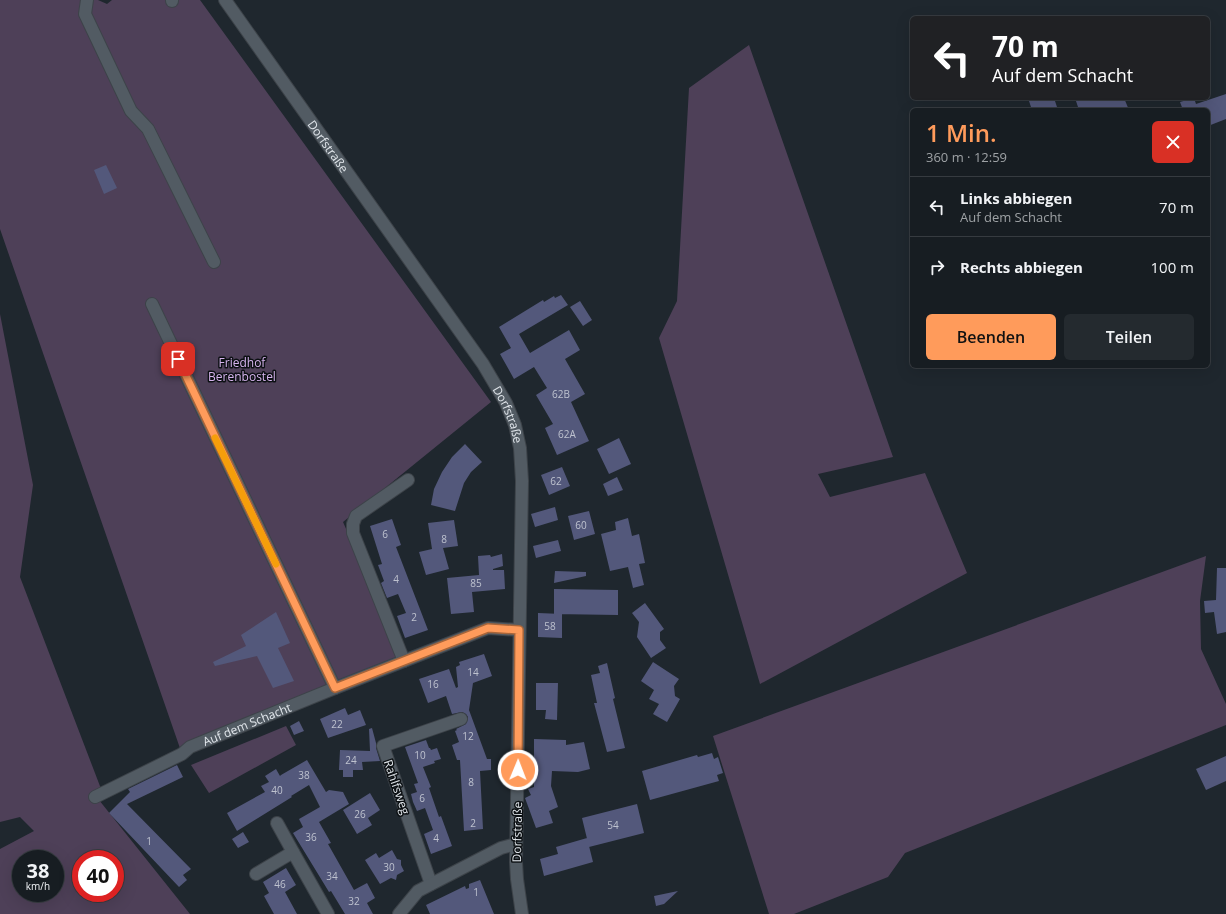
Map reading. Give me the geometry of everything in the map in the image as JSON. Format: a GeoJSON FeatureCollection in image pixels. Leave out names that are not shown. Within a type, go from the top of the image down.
{"type":"FeatureCollection","features":[{"type":"Feature","properties":{"kind":"street"},"geometry":{"type":"LineString","coordinates":[[86,0],[85,14],[131,111],[148,128],[214,262]]}},
{"type":"Feature","properties":{"kind":"street","name":"Dorfstraße"},"geometry":{"type":"LineString","coordinates":[[225,0],[464,336],[483,364],[506,403],[515,425],[520,448],[522,481],[516,844],[517,879],[522,914]]}},
{"type":"Feature","properties":{"kind":"street"},"geometry":{"type":"LineString","coordinates":[[152,304],[335,688]]}},
{"type":"Feature","properties":{"kind":"street"},"geometry":{"type":"LineString","coordinates":[[404,661],[353,533],[353,524],[356,516],[408,480]]}},
{"type":"Feature","properties":{"kind":"street","name":"Auf dem Schacht"},"geometry":{"type":"LineString","coordinates":[[95,797],[182,754],[190,747],[335,688],[488,628],[519,630]]}},
{"type":"Feature","properties":{"kind":"street","name":"Rahlfsweg"},"geometry":{"type":"LineString","coordinates":[[431,884],[383,746],[461,719]]}},
{"type":"Feature","properties":{"kind":"street"},"geometry":{"type":"LineString","coordinates":[[277,823],[328,914]]}},
{"type":"Feature","properties":{"kind":"street"},"geometry":{"type":"LineString","coordinates":[[399,914],[418,891],[500,848],[516,844]]}},
{"type":"Feature","properties":{"kind":"street"},"geometry":{"type":"LineString","coordinates":[[256,874],[293,852]]}},
{"type":"Feature","properties":{"kind":"green space","name":"Friedhof Berenbostel"},"geometry":{"type":"Polygon","coordinates":[[[0,0],[98,0],[107,4],[112,0],[200,0],[491,402],[343,522],[404,661],[182,754],[0,229],[0,0]]]}},
{"type":"Feature","properties":{"kind":"green space"},"geometry":{"type":"Polygon","coordinates":[[[749,45],[893,457],[818,474],[830,497],[925,473],[967,573],[760,684],[659,338],[677,301],[689,88],[749,45]]]}},
{"type":"Feature","properties":{"kind":"green space"},"geometry":{"type":"Polygon","coordinates":[[[0,314],[33,485],[20,577],[103,794],[95,795],[190,914],[0,914],[0,849],[34,831],[20,817],[0,822],[0,314]]]}},
{"type":"Feature","properties":{"kind":"green space"},"geometry":{"type":"Polygon","coordinates":[[[1206,556],[1200,601],[1201,649],[1226,704],[1226,725],[905,853],[888,877],[794,914],[769,914],[713,736],[1206,556]]]}},
{"type":"Feature","properties":{"kind":"green space"},"geometry":{"type":"Polygon","coordinates":[[[286,726],[296,745],[209,793],[191,765],[286,726]]]}},
{"type":"Feature","properties":{"kind":"building"},"geometry":{"type":"Polygon","coordinates":[[[1226,94],[1226,119],[1210,125],[1210,108],[1182,108],[1180,102],[1195,100],[1196,104],[1226,94]]]}},
{"type":"Feature","properties":{"kind":"building"},"geometry":{"type":"Polygon","coordinates":[[[1029,100],[1055,100],[1057,108],[1031,108],[1029,100]]]}},
{"type":"Feature","properties":{"kind":"building"},"geometry":{"type":"Polygon","coordinates":[[[1076,100],[1125,100],[1128,108],[1078,108],[1076,100]]]}},
{"type":"Feature","properties":{"kind":"building"},"geometry":{"type":"Polygon","coordinates":[[[106,165],[117,188],[104,194],[94,170],[106,165]]]}},
{"type":"Feature","properties":{"kind":"building"},"geometry":{"type":"Polygon","coordinates":[[[561,295],[568,305],[519,334],[530,353],[569,330],[580,350],[565,359],[585,394],[571,402],[589,441],[557,455],[545,428],[553,424],[536,395],[547,388],[534,367],[514,379],[500,354],[511,348],[499,327],[543,300],[544,302],[554,296],[555,298],[561,295]]]}},
{"type":"Feature","properties":{"kind":"building"},"geometry":{"type":"Polygon","coordinates":[[[580,301],[592,320],[583,326],[570,307],[580,301]]]}},
{"type":"Feature","properties":{"kind":"building"},"geometry":{"type":"Polygon","coordinates":[[[619,438],[631,464],[609,474],[597,449],[619,438]]]}},
{"type":"Feature","properties":{"kind":"building"},"geometry":{"type":"Polygon","coordinates":[[[465,444],[482,462],[471,472],[464,483],[455,511],[431,505],[434,489],[442,472],[452,457],[465,444]]]}},
{"type":"Feature","properties":{"kind":"building"},"geometry":{"type":"Polygon","coordinates":[[[562,467],[570,486],[549,495],[541,475],[562,467]]]}},
{"type":"Feature","properties":{"kind":"building"},"geometry":{"type":"Polygon","coordinates":[[[617,477],[623,490],[608,496],[603,484],[617,477]]]}},
{"type":"Feature","properties":{"kind":"building"},"geometry":{"type":"Polygon","coordinates":[[[555,507],[558,520],[535,527],[531,514],[555,507]]]}},
{"type":"Feature","properties":{"kind":"building"},"geometry":{"type":"Polygon","coordinates":[[[589,511],[595,534],[574,540],[568,516],[589,511]]]}},
{"type":"Feature","properties":{"kind":"building"},"geometry":{"type":"Polygon","coordinates":[[[628,518],[632,536],[639,534],[645,563],[639,564],[644,585],[633,588],[628,567],[610,571],[601,534],[616,530],[615,522],[628,518]]]}},
{"type":"Feature","properties":{"kind":"building"},"geometry":{"type":"Polygon","coordinates":[[[392,519],[401,545],[396,547],[428,630],[405,638],[397,616],[406,613],[398,594],[387,598],[381,583],[384,581],[378,565],[382,564],[370,526],[392,519]]]}},
{"type":"Feature","properties":{"kind":"building"},"geometry":{"type":"Polygon","coordinates":[[[454,520],[458,546],[443,548],[449,569],[426,575],[419,552],[432,549],[428,523],[454,520]]]}},
{"type":"Feature","properties":{"kind":"building"},"geometry":{"type":"Polygon","coordinates":[[[558,540],[561,551],[536,558],[533,546],[558,540]]]}},
{"type":"Feature","properties":{"kind":"building"},"geometry":{"type":"Polygon","coordinates":[[[502,554],[503,566],[493,570],[504,570],[505,589],[472,592],[474,612],[451,614],[447,578],[479,575],[478,556],[490,555],[491,557],[502,554]]]}},
{"type":"Feature","properties":{"kind":"building"},"geometry":{"type":"Polygon","coordinates":[[[1217,568],[1226,568],[1226,632],[1217,634],[1214,612],[1205,613],[1204,601],[1216,600],[1217,568]]]}},
{"type":"Feature","properties":{"kind":"building"},"geometry":{"type":"Polygon","coordinates":[[[555,571],[586,572],[586,576],[554,583],[555,571]]]}},
{"type":"Feature","properties":{"kind":"building"},"geometry":{"type":"Polygon","coordinates":[[[554,589],[618,590],[618,615],[554,614],[554,589]]]}},
{"type":"Feature","properties":{"kind":"building"},"geometry":{"type":"Polygon","coordinates":[[[645,603],[664,629],[660,632],[660,640],[666,648],[651,658],[637,637],[639,622],[632,613],[645,603]]]}},
{"type":"Feature","properties":{"kind":"building"},"geometry":{"type":"Polygon","coordinates":[[[276,612],[290,643],[278,648],[294,681],[273,688],[257,656],[215,666],[213,662],[246,646],[241,635],[276,612]]]}},
{"type":"Feature","properties":{"kind":"building"},"geometry":{"type":"Polygon","coordinates":[[[538,613],[562,614],[562,638],[538,637],[538,613]]]}},
{"type":"Feature","properties":{"kind":"building"},"geometry":{"type":"Polygon","coordinates":[[[484,654],[492,676],[473,683],[469,710],[487,759],[491,759],[491,770],[480,771],[483,829],[464,831],[460,760],[457,760],[452,745],[459,742],[455,731],[466,724],[468,717],[462,712],[452,714],[446,696],[428,703],[419,679],[449,669],[456,688],[458,687],[456,667],[460,665],[459,662],[484,654]]]}},
{"type":"Feature","properties":{"kind":"building"},"geometry":{"type":"Polygon","coordinates":[[[653,662],[679,679],[674,686],[675,696],[680,699],[667,722],[653,714],[659,704],[649,699],[654,690],[641,681],[653,662]]]}},
{"type":"Feature","properties":{"kind":"building"},"geometry":{"type":"Polygon","coordinates":[[[607,663],[615,698],[613,699],[625,748],[607,752],[594,703],[597,703],[591,675],[600,673],[598,666],[607,663]]]}},
{"type":"Feature","properties":{"kind":"building"},"geometry":{"type":"Polygon","coordinates":[[[536,683],[558,683],[557,720],[545,719],[546,710],[536,710],[536,683]]]}},
{"type":"Feature","properties":{"kind":"building"},"geometry":{"type":"Polygon","coordinates":[[[345,708],[348,715],[360,710],[366,725],[328,738],[320,719],[345,708]]]}},
{"type":"Feature","properties":{"kind":"building"},"geometry":{"type":"Polygon","coordinates":[[[299,721],[304,731],[294,735],[290,726],[299,721]]]}},
{"type":"Feature","properties":{"kind":"building"},"geometry":{"type":"Polygon","coordinates":[[[372,728],[380,761],[362,762],[363,770],[353,770],[353,777],[343,777],[343,770],[339,770],[340,750],[370,751],[369,729],[372,728]]]}},
{"type":"Feature","properties":{"kind":"building"},"geometry":{"type":"Polygon","coordinates":[[[534,739],[566,740],[566,745],[584,742],[590,769],[578,772],[552,771],[551,786],[558,807],[549,811],[553,823],[536,828],[525,798],[531,795],[528,789],[534,787],[534,739]]]}},
{"type":"Feature","properties":{"kind":"building"},"geometry":{"type":"Polygon","coordinates":[[[426,740],[431,750],[437,748],[441,759],[434,761],[435,763],[423,767],[431,787],[429,788],[439,817],[441,816],[452,846],[431,854],[424,834],[433,830],[425,808],[417,811],[413,802],[411,794],[417,792],[414,784],[418,783],[405,747],[426,740]]]}},
{"type":"Feature","properties":{"kind":"building"},"geometry":{"type":"Polygon","coordinates":[[[712,753],[714,759],[718,757],[723,773],[717,775],[719,781],[650,800],[642,771],[697,755],[698,757],[712,753]]]}},
{"type":"Feature","properties":{"kind":"building"},"geometry":{"type":"Polygon","coordinates":[[[1226,756],[1226,781],[1206,790],[1196,769],[1226,756]]]}},
{"type":"Feature","properties":{"kind":"building"},"geometry":{"type":"Polygon","coordinates":[[[307,760],[326,792],[329,790],[343,792],[349,804],[319,822],[331,843],[328,844],[354,890],[367,883],[375,898],[367,903],[373,914],[345,914],[331,891],[329,892],[293,833],[303,827],[299,819],[320,807],[309,785],[237,831],[227,813],[265,792],[261,786],[269,782],[265,776],[276,769],[280,776],[307,760]]]}},
{"type":"Feature","properties":{"kind":"building"},"geometry":{"type":"Polygon","coordinates":[[[177,765],[183,777],[127,804],[191,869],[183,875],[187,880],[179,887],[109,813],[130,792],[128,789],[177,765]]]}},
{"type":"Feature","properties":{"kind":"building"},"geometry":{"type":"Polygon","coordinates":[[[370,793],[380,810],[368,818],[372,825],[357,834],[343,810],[370,793]]]}},
{"type":"Feature","properties":{"kind":"building"},"geometry":{"type":"Polygon","coordinates":[[[637,804],[644,833],[589,847],[582,818],[637,804]]]}},
{"type":"Feature","properties":{"kind":"building"},"geometry":{"type":"Polygon","coordinates":[[[243,832],[249,842],[238,848],[232,839],[243,832]]]}},
{"type":"Feature","properties":{"kind":"building"},"geometry":{"type":"Polygon","coordinates":[[[587,838],[593,862],[544,876],[540,859],[558,854],[556,847],[587,838]]]}},
{"type":"Feature","properties":{"kind":"building"},"geometry":{"type":"Polygon","coordinates":[[[392,850],[397,859],[401,860],[401,865],[404,871],[397,875],[396,880],[391,878],[380,884],[365,860],[376,853],[379,858],[392,850]]]}},
{"type":"Feature","properties":{"kind":"building"},"geometry":{"type":"Polygon","coordinates":[[[286,868],[296,885],[285,892],[297,914],[274,914],[264,896],[269,893],[263,882],[286,868]]]}},
{"type":"Feature","properties":{"kind":"building"},"geometry":{"type":"Polygon","coordinates":[[[480,880],[494,914],[430,914],[426,905],[465,886],[466,889],[469,888],[469,884],[480,880]]]}},
{"type":"Feature","properties":{"kind":"building"},"geometry":{"type":"Polygon","coordinates":[[[678,891],[664,904],[656,906],[654,896],[678,891]]]}},
{"type":"Feature","properties":{"kind":"slow traffic"},"geometry":{"type":"LineString","coordinates":[[215,438],[276,564]]}},
{"type":"Feature","properties":{"kind":"route"},"geometry":{"type":"LineString","coordinates":[[178,359],[335,688],[488,628],[519,630],[518,770]]}}]}
